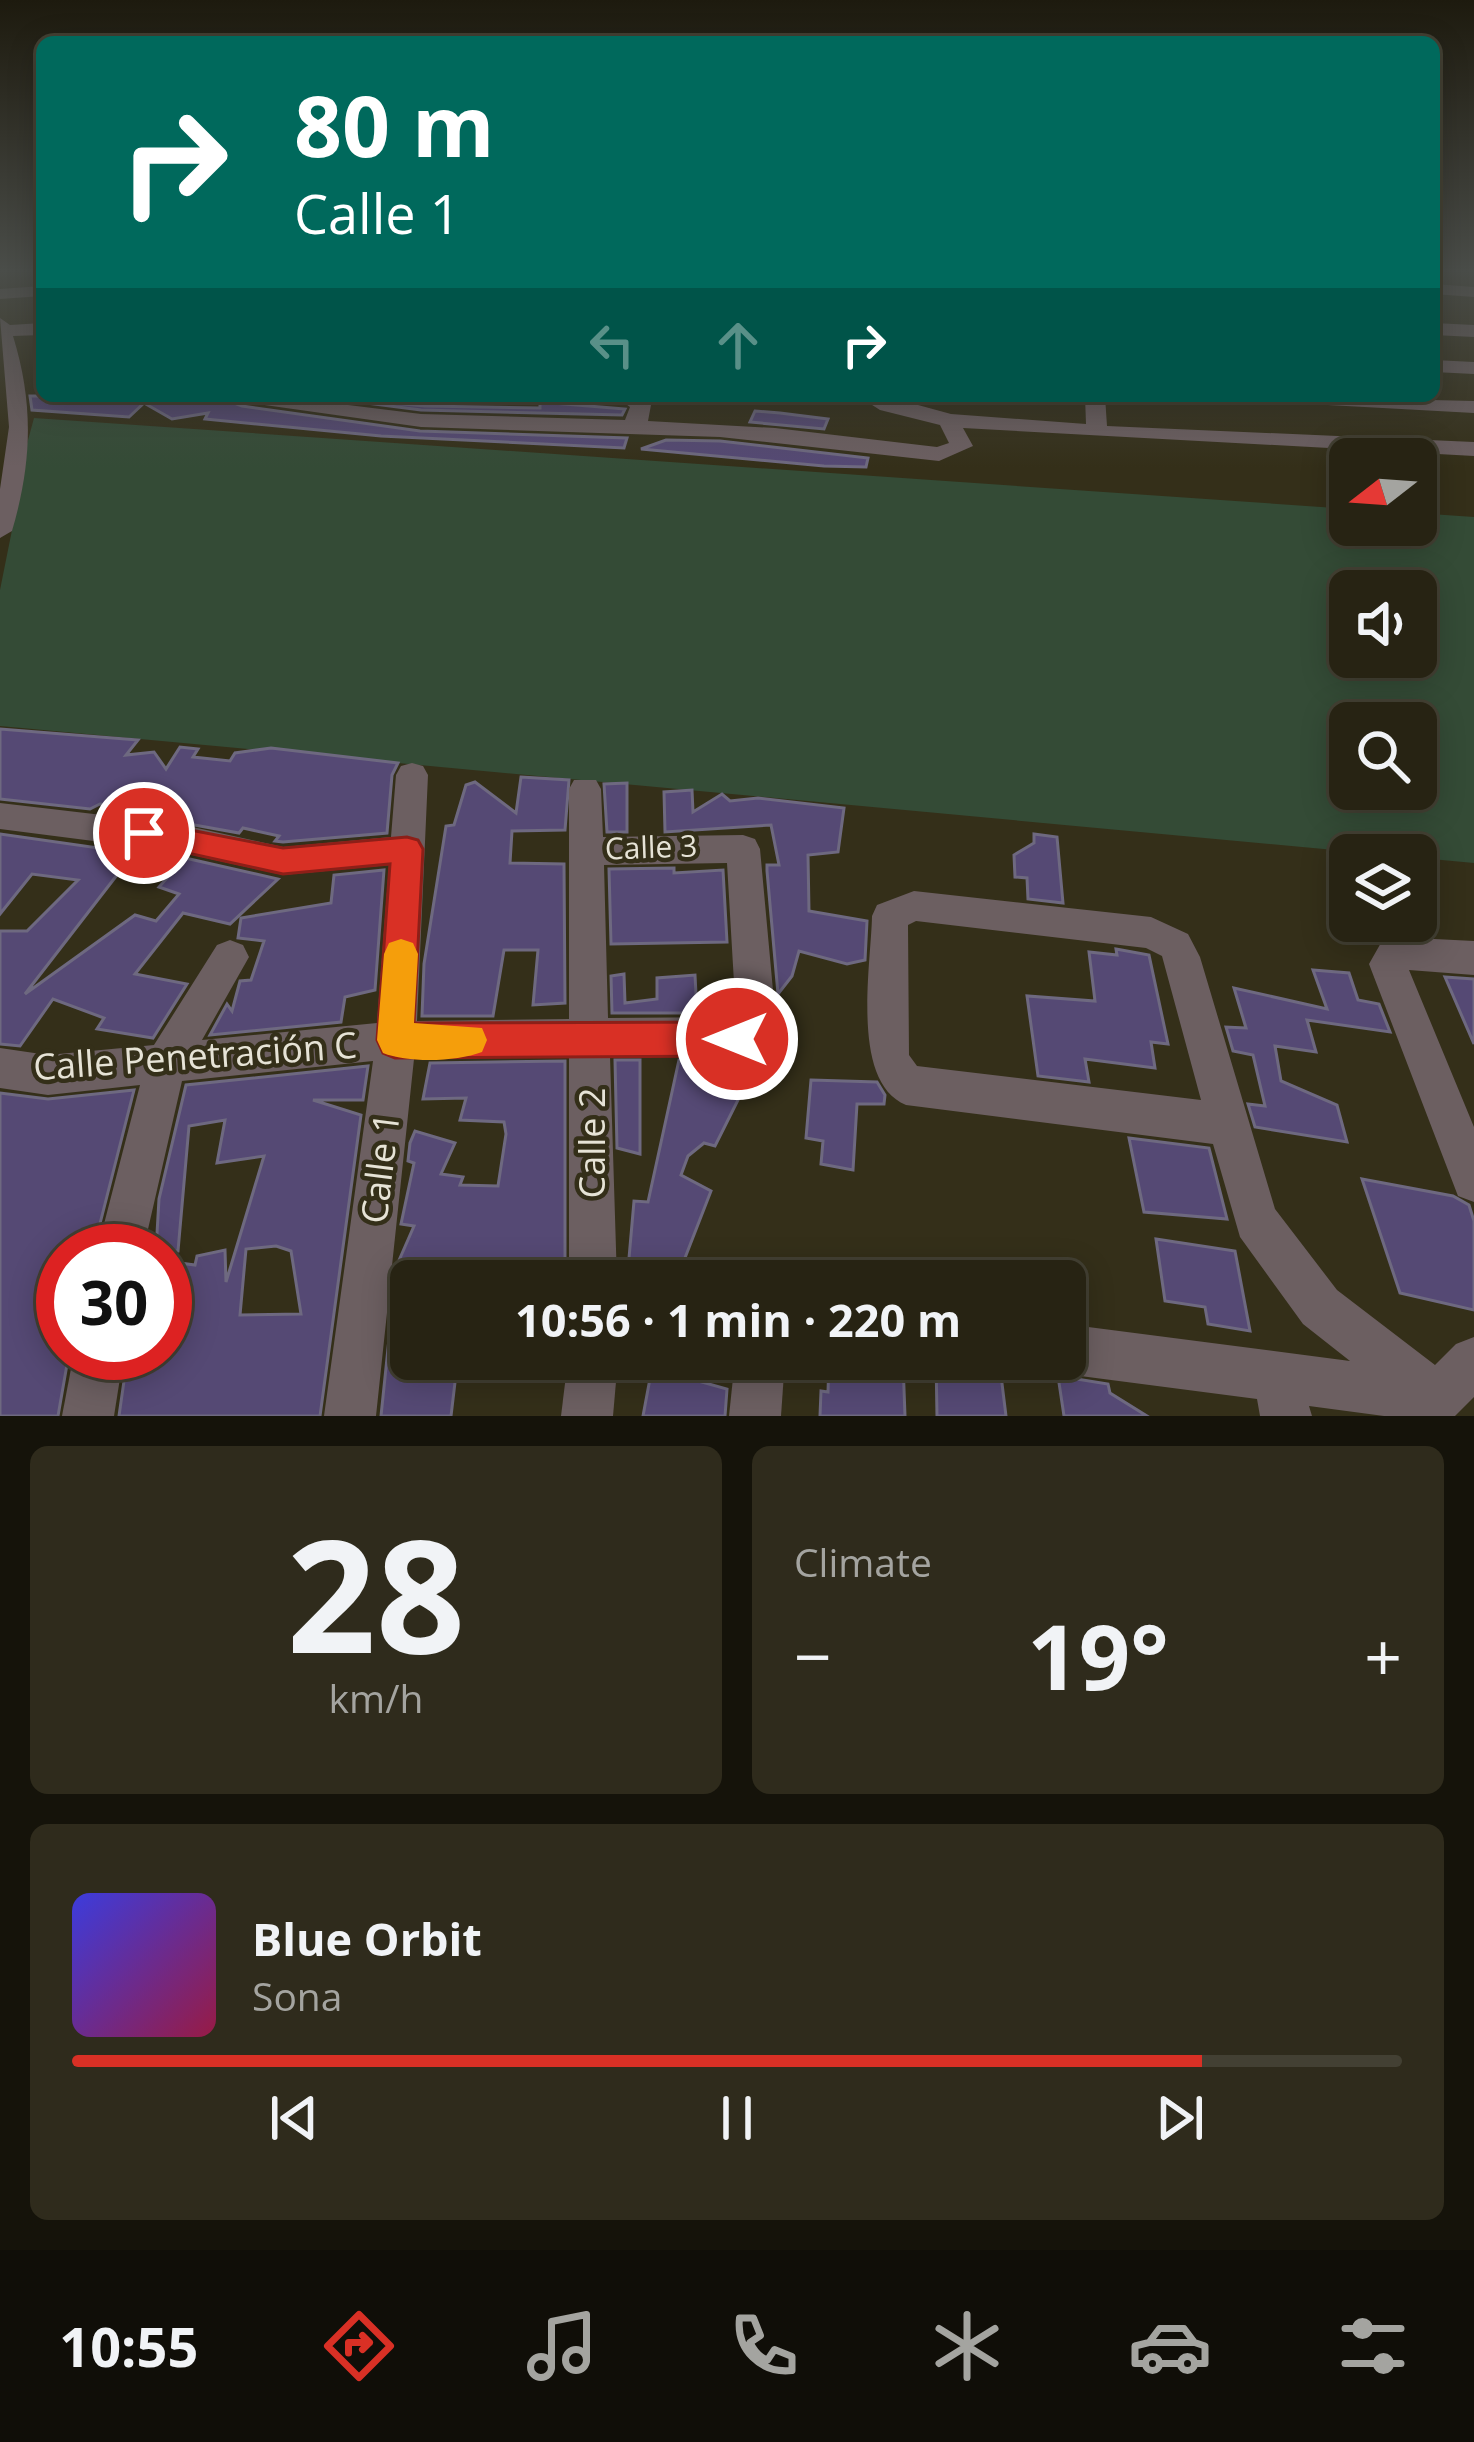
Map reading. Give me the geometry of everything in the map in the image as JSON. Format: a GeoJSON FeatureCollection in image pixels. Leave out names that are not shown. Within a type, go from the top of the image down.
{"type":"FeatureCollection","features":[{"type":"Feature","properties":{"kind":"street"},"geometry":{"type":"LineString","coordinates":[[0,531],[31,383],[5,335]]}},
{"type":"Feature","properties":{"kind":"street"},"geometry":{"type":"LineString","coordinates":[[1440,366],[1474,368]]}},
{"type":"Feature","properties":{"kind":"street"},"geometry":{"type":"LineString","coordinates":[[270,402],[315,412],[449,425],[722,430],[939,454],[962,446],[947,419]]}},
{"type":"Feature","properties":{"kind":"street"},"geometry":{"type":"LineString","coordinates":[[630,428],[640,405],[635,402]]}},
{"type":"Feature","properties":{"kind":"street"},"geometry":{"type":"LineString","coordinates":[[881,402],[906,413],[947,419],[1097,432],[1329,442]]}},
{"type":"Feature","properties":{"kind":"street"},"geometry":{"type":"LineString","coordinates":[[1096,402],[1097,432]]}},
{"type":"Feature","properties":{"kind":"street"},"geometry":{"type":"LineString","coordinates":[[1347,402],[1368,438]]}},
{"type":"Feature","properties":{"kind":"street"},"geometry":{"type":"LineString","coordinates":[[1433,402],[1474,407]]}},
{"type":"Feature","properties":{"kind":"street"},"geometry":{"type":"LineString","coordinates":[[1437,447],[1474,449]]}},
{"type":"Feature","properties":{"kind":"street","name":"Calle 1"},"geometry":{"type":"LineString","coordinates":[[350,1416],[395,1040],[412,775]]}},
{"type":"Feature","properties":{"kind":"street","name":"Calle 2"},"geometry":{"type":"LineString","coordinates":[[585,789],[593,1260]]}},
{"type":"Feature","properties":{"kind":"street"},"geometry":{"type":"LineString","coordinates":[[0,816],[179,838],[283,861],[407,849]]}},
{"type":"Feature","properties":{"kind":"street","name":"Calle 3"},"geometry":{"type":"LineString","coordinates":[[586,850],[743,849],[756,1023],[750,1035]]}},
{"type":"Feature","properties":{"kind":"street"},"geometry":{"type":"LineString","coordinates":[[1230,1125],[907,1085],[889,1060],[890,916],[914,906],[1162,938],[1181,957],[1230,1125],[1256,1221],[1320,1307],[1440,1407]]}},
{"type":"Feature","properties":{"kind":"street"},"geometry":{"type":"LineString","coordinates":[[1474,958],[1395,953],[1388,964],[1474,1180]]}},
{"type":"Feature","properties":{"kind":"street"},"geometry":{"type":"LineString","coordinates":[[127,1224],[166,1063],[230,956]]}},
{"type":"Feature","properties":{"kind":"street","name":"Calle Penetración C"},"geometry":{"type":"LineString","coordinates":[[0,1068],[48,1075],[395,1040],[750,1035]]}},
{"type":"Feature","properties":{"kind":"street"},"geometry":{"type":"LineString","coordinates":[[1086,1353],[1282,1396],[1440,1407]]}},
{"type":"Feature","properties":{"kind":"street"},"geometry":{"type":"LineString","coordinates":[[1440,1407],[1474,1362]]}},
{"type":"Feature","properties":{"kind":"street"},"geometry":{"type":"LineString","coordinates":[[88,1416],[94,1380]]}},
{"type":"Feature","properties":{"kind":"street"},"geometry":{"type":"LineString","coordinates":[[587,1416],[591,1380]]}},
{"type":"Feature","properties":{"kind":"street"},"geometry":{"type":"LineString","coordinates":[[754,1416],[758,1380]]}},
{"type":"Feature","properties":{"kind":"green space"},"geometry":{"type":"Polygon","coordinates":[[[34,418],[1329,508],[1329,546],[1437,546],[1437,514],[1474,517],[1474,863],[1437,860],[1437,834],[1329,834],[1329,850],[0,726],[0,590],[21,485],[18,477],[34,418]]]}},
{"type":"Feature","properties":{"kind":"building"},"geometry":{"type":"Polygon","coordinates":[[[30,396],[36,396],[36,402],[232,402],[420,431],[627,438],[624,448],[381,436],[205,419],[208,413],[172,419],[144,403],[129,417],[32,410],[30,396]]]}},
{"type":"Feature","properties":{"kind":"building"},"geometry":{"type":"Polygon","coordinates":[[[359,402],[540,408],[540,402],[625,409],[622,415],[421,410],[359,402]]]}},
{"type":"Feature","properties":{"kind":"building"},"geometry":{"type":"Polygon","coordinates":[[[755,411],[828,419],[824,429],[750,422],[755,411]]]}},
{"type":"Feature","properties":{"kind":"building"},"geometry":{"type":"Polygon","coordinates":[[[666,440],[720,441],[868,458],[866,467],[824,466],[641,449],[666,440]]]}},
{"type":"Feature","properties":{"kind":"building"},"geometry":{"type":"Polygon","coordinates":[[[0,729],[138,740],[126,755],[154,752],[166,769],[180,747],[198,749],[193,757],[230,761],[235,753],[271,748],[398,763],[392,775],[387,833],[283,842],[275,841],[279,836],[243,828],[239,833],[133,814],[138,807],[100,804],[90,809],[0,799],[0,729]]]}},
{"type":"Feature","properties":{"kind":"building"},"geometry":{"type":"Polygon","coordinates":[[[521,777],[569,780],[565,830],[512,831],[510,863],[564,864],[565,1003],[533,1005],[538,950],[504,950],[493,1016],[422,1016],[424,964],[446,826],[454,825],[466,785],[475,782],[516,813],[521,777]]]}},
{"type":"Feature","properties":{"kind":"building"},"geometry":{"type":"Polygon","coordinates":[[[627,783],[627,832],[607,832],[604,784],[627,783]]]}},
{"type":"Feature","properties":{"kind":"building"},"geometry":{"type":"Polygon","coordinates":[[[692,790],[693,812],[722,794],[730,801],[758,798],[844,808],[838,852],[808,855],[809,911],[867,921],[865,960],[847,964],[799,951],[792,976],[778,994],[767,865],[779,865],[771,825],[665,832],[664,792],[692,790]]]}},
{"type":"Feature","properties":{"kind":"building"},"geometry":{"type":"Polygon","coordinates":[[[0,834],[134,853],[25,994],[135,915],[156,921],[179,894],[159,887],[185,858],[278,879],[230,924],[183,913],[135,974],[187,984],[153,1038],[97,1029],[104,1018],[53,999],[20,1046],[0,1044],[0,931],[27,931],[78,880],[32,874],[0,914],[0,834]]]}},
{"type":"Feature","properties":{"kind":"building"},"geometry":{"type":"Polygon","coordinates":[[[1034,834],[1057,837],[1063,903],[1028,899],[1027,878],[1015,877],[1014,855],[1034,843],[1034,834]]]}},
{"type":"Feature","properties":{"kind":"building"},"geometry":{"type":"Polygon","coordinates":[[[674,868],[674,873],[723,870],[727,942],[611,944],[609,869],[674,868]]]}},
{"type":"Feature","properties":{"kind":"building"},"geometry":{"type":"Polygon","coordinates":[[[384,870],[375,990],[345,997],[341,1022],[210,1035],[227,1004],[232,1011],[240,981],[251,980],[264,941],[238,938],[241,918],[331,903],[334,875],[384,870]]]}},
{"type":"Feature","properties":{"kind":"building"},"geometry":{"type":"Polygon","coordinates":[[[1116,949],[1149,955],[1168,1044],[1151,1042],[1155,1068],[1085,1059],[1089,1082],[1038,1076],[1027,996],[1095,1001],[1089,952],[1117,955],[1116,949]]]}},
{"type":"Feature","properties":{"kind":"building"},"geometry":{"type":"Polygon","coordinates":[[[1313,970],[1349,973],[1358,1000],[1379,1004],[1390,1032],[1307,1020],[1316,1052],[1275,1046],[1281,1081],[1337,1105],[1347,1142],[1255,1127],[1248,1104],[1265,1106],[1253,1055],[1233,1051],[1226,1027],[1246,1028],[1234,988],[1327,1009],[1313,970]]]}},
{"type":"Feature","properties":{"kind":"building"},"geometry":{"type":"Polygon","coordinates":[[[624,974],[625,1003],[657,999],[657,978],[695,975],[697,1013],[612,1013],[611,976],[624,974]]]}},
{"type":"Feature","properties":{"kind":"building"},"geometry":{"type":"Polygon","coordinates":[[[1445,977],[1474,979],[1474,1044],[1445,977]]]}},
{"type":"Feature","properties":{"kind":"building"},"geometry":{"type":"Polygon","coordinates":[[[722,1059],[723,1068],[749,1078],[715,1146],[704,1143],[688,1156],[681,1175],[711,1191],[684,1260],[629,1260],[634,1201],[648,1202],[679,1060],[722,1059]]]}},
{"type":"Feature","properties":{"kind":"building"},"geometry":{"type":"Polygon","coordinates":[[[615,1060],[640,1060],[640,1154],[617,1148],[615,1060]]]}},
{"type":"Feature","properties":{"kind":"building"},"geometry":{"type":"Polygon","coordinates":[[[565,1061],[565,1260],[399,1260],[414,1226],[401,1224],[414,1163],[408,1161],[415,1131],[455,1143],[441,1174],[463,1177],[460,1185],[498,1186],[504,1122],[460,1120],[466,1098],[423,1099],[430,1063],[565,1061]]]}},
{"type":"Feature","properties":{"kind":"building"},"geometry":{"type":"Polygon","coordinates":[[[368,1066],[363,1100],[313,1100],[361,1115],[320,1416],[119,1416],[124,1380],[192,1380],[192,1265],[197,1256],[225,1250],[226,1282],[264,1156],[217,1163],[225,1120],[189,1126],[180,1224],[158,1224],[186,1085],[368,1066]],[[276,1246],[246,1249],[240,1315],[301,1314],[291,1251],[276,1246]]]}},
{"type":"Feature","properties":{"kind":"building"},"geometry":{"type":"Polygon","coordinates":[[[811,1080],[877,1082],[885,1095],[884,1104],[857,1104],[853,1170],[821,1164],[823,1141],[806,1138],[811,1080]]]}},
{"type":"Feature","properties":{"kind":"building"},"geometry":{"type":"Polygon","coordinates":[[[134,1090],[100,1224],[36,1224],[36,1380],[64,1380],[58,1416],[0,1416],[0,1093],[48,1099],[134,1090]]]}},
{"type":"Feature","properties":{"kind":"building"},"geometry":{"type":"Polygon","coordinates":[[[1129,1138],[1209,1148],[1227,1219],[1144,1212],[1129,1138]]]}},
{"type":"Feature","properties":{"kind":"building"},"geometry":{"type":"Polygon","coordinates":[[[1362,1179],[1453,1196],[1469,1205],[1474,1221],[1474,1310],[1400,1293],[1362,1179]]]}},
{"type":"Feature","properties":{"kind":"building"},"geometry":{"type":"Polygon","coordinates":[[[1156,1239],[1235,1251],[1250,1331],[1208,1324],[1205,1307],[1165,1301],[1156,1239]]]}},
{"type":"Feature","properties":{"kind":"building"},"geometry":{"type":"Polygon","coordinates":[[[390,1329],[390,1380],[455,1380],[451,1416],[381,1416],[390,1329]]]}},
{"type":"Feature","properties":{"kind":"building"},"geometry":{"type":"Polygon","coordinates":[[[650,1380],[695,1380],[727,1389],[725,1416],[643,1416],[650,1380]]]}},
{"type":"Feature","properties":{"kind":"building"},"geometry":{"type":"Polygon","coordinates":[[[828,1380],[904,1380],[905,1416],[820,1416],[821,1391],[828,1392],[828,1380]]]}},
{"type":"Feature","properties":{"kind":"building"},"geometry":{"type":"Polygon","coordinates":[[[936,1380],[1002,1380],[1006,1416],[937,1416],[936,1380]]]}},
{"type":"Feature","properties":{"kind":"building"},"geometry":{"type":"Polygon","coordinates":[[[1059,1380],[1108,1384],[1110,1393],[1147,1416],[1064,1416],[1059,1380]]]}},
{"type":"Feature","properties":{"kind":"slow traffic"},"geometry":{"type":"LineString","coordinates":[[401,954],[395,1040],[469,1040]]}},
{"type":"Feature","properties":{"kind":"route"},"geometry":{"type":"LineString","coordinates":[[144,833],[283,861],[407,849],[395,1040],[737,1039]]}}]}
